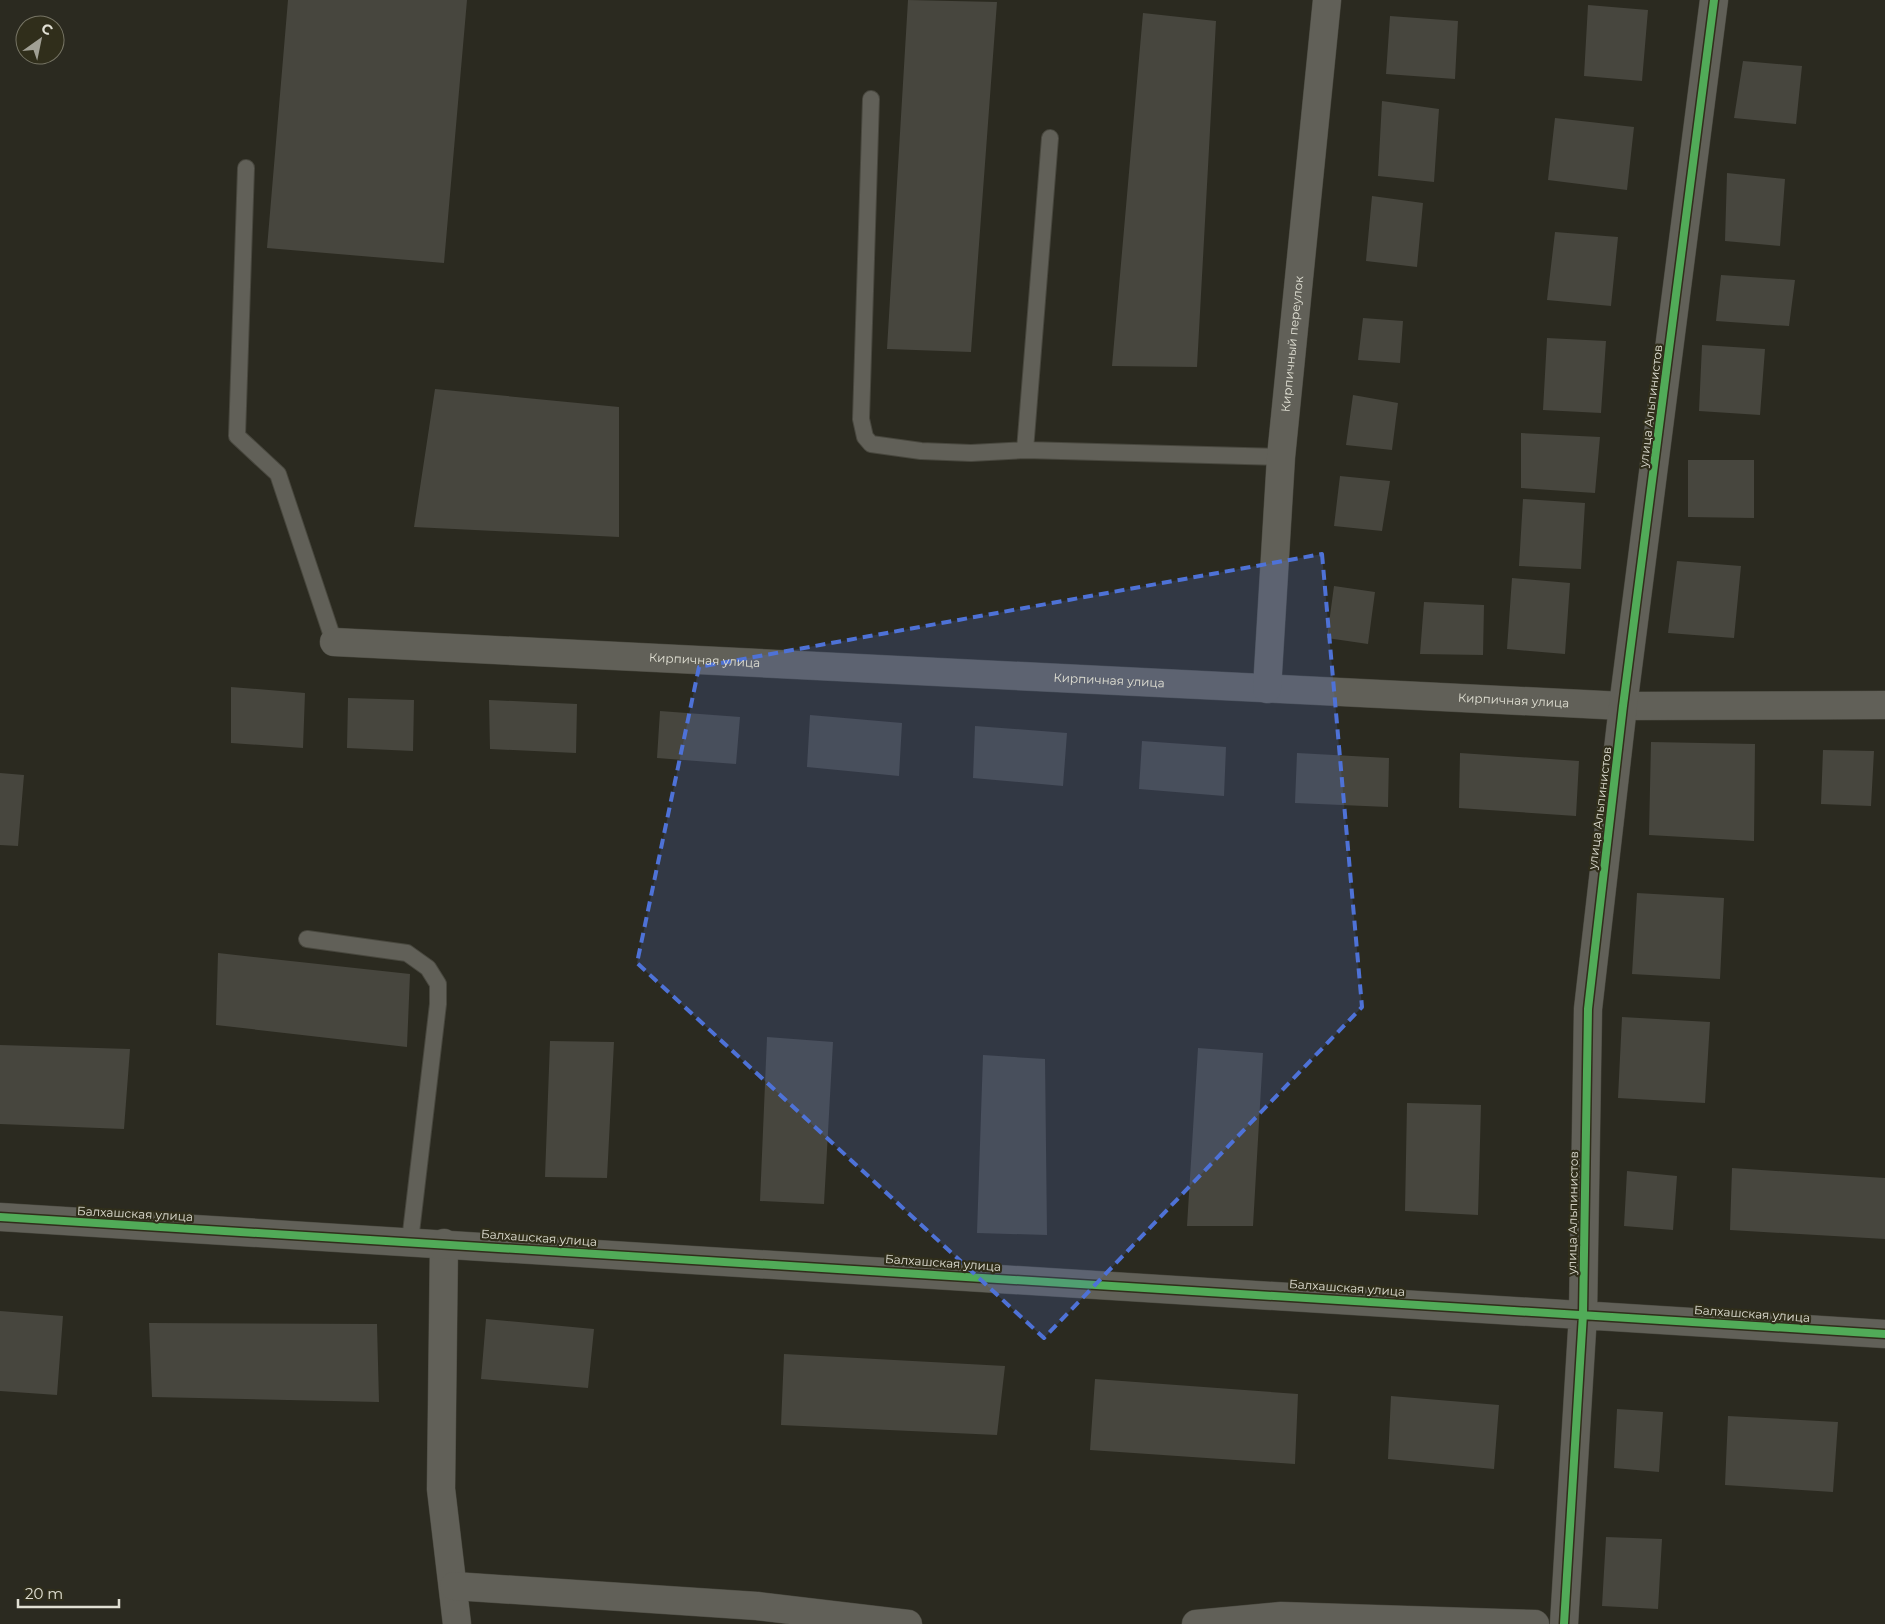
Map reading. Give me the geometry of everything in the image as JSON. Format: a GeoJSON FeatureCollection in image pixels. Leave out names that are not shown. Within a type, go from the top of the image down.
{"type":"FeatureCollection","features":[{"type":"Feature","properties":{"kind":"street","name":"Кирпичный переулок"},"geometry":{"type":"LineString","coordinates":[[1267,689],[1281,457],[1327,0]]}},
{"type":"Feature","properties":{"kind":"street","name":"улица Альпинистов"},"geometry":{"type":"LineString","coordinates":[[1564,1624],[1583,1314],[1588,1009],[1623,706],[1714,0]]}},
{"type":"Feature","properties":{"kind":"street","name":"Кирпичная улица"},"geometry":{"type":"LineString","coordinates":[[334,642],[1623,706],[1885,705]]}},
{"type":"Feature","properties":{"kind":"street","name":"Балхашская улица"},"geometry":{"type":"LineString","coordinates":[[0,1217],[1885,1334]]}},
{"type":"Feature","properties":{"kind":"street"},"geometry":{"type":"LineString","coordinates":[[444,1244],[441,1489],[457,1624]]}},
{"type":"Feature","properties":{"kind":"street"},"geometry":{"type":"LineString","coordinates":[[454,1586],[757,1606],[908,1624]]}},
{"type":"Feature","properties":{"kind":"street"},"geometry":{"type":"LineString","coordinates":[[1196,1624],[1281,1616],[1535,1624]]}},
{"type":"Feature","properties":{"kind":"lane"},"geometry":{"type":"LineString","coordinates":[[871,99],[861,419],[865,438],[871,444],[880,447],[920,451],[971,453],[1025,450],[1281,457]]}},
{"type":"Feature","properties":{"kind":"lane"},"geometry":{"type":"LineString","coordinates":[[1025,450],[1050,138]]}},
{"type":"Feature","properties":{"kind":"lane"},"geometry":{"type":"LineString","coordinates":[[246,168],[237,436],[278,474],[334,642]]}},
{"type":"Feature","properties":{"kind":"lane"},"geometry":{"type":"LineString","coordinates":[[307,939],[407,953],[428,968],[438,984],[438,1004],[410,1241]]}},
{"type":"Feature","properties":{"kind":"highlighted area"},"geometry":{"type":"Polygon","coordinates":[[[1322,554],[1362,1007],[1044,1338],[637,963],[699,667],[1322,554]]]}},
{"type":"Feature","properties":{"kind":"building"},"geometry":{"type":"Polygon","coordinates":[[[288,0],[467,0],[444,263],[267,248],[288,0]]]}},
{"type":"Feature","properties":{"kind":"building"},"geometry":{"type":"Polygon","coordinates":[[[908,0],[997,2],[971,352],[887,349],[908,0]]]}},
{"type":"Feature","properties":{"kind":"building"},"geometry":{"type":"Polygon","coordinates":[[[1588,5],[1648,10],[1642,81],[1584,76],[1588,5]]]}},
{"type":"Feature","properties":{"kind":"building"},"geometry":{"type":"Polygon","coordinates":[[[1143,13],[1216,21],[1197,367],[1112,366],[1143,13]]]}},
{"type":"Feature","properties":{"kind":"building"},"geometry":{"type":"Polygon","coordinates":[[[1390,16],[1458,21],[1455,79],[1386,74],[1390,16]]]}},
{"type":"Feature","properties":{"kind":"building"},"geometry":{"type":"Polygon","coordinates":[[[1743,61],[1802,66],[1796,124],[1734,118],[1743,61]]]}},
{"type":"Feature","properties":{"kind":"building"},"geometry":{"type":"Polygon","coordinates":[[[1382,101],[1439,109],[1434,182],[1378,176],[1382,101]]]}},
{"type":"Feature","properties":{"kind":"building"},"geometry":{"type":"Polygon","coordinates":[[[1555,118],[1634,127],[1627,190],[1548,180],[1555,118]]]}},
{"type":"Feature","properties":{"kind":"building"},"geometry":{"type":"Polygon","coordinates":[[[1727,173],[1785,179],[1780,246],[1725,241],[1727,173]]]}},
{"type":"Feature","properties":{"kind":"building"},"geometry":{"type":"Polygon","coordinates":[[[1372,196],[1423,203],[1417,267],[1366,261],[1372,196]]]}},
{"type":"Feature","properties":{"kind":"building"},"geometry":{"type":"Polygon","coordinates":[[[1555,232],[1618,237],[1611,306],[1547,300],[1555,232]]]}},
{"type":"Feature","properties":{"kind":"building"},"geometry":{"type":"Polygon","coordinates":[[[1721,275],[1795,280],[1789,326],[1716,321],[1721,275]]]}},
{"type":"Feature","properties":{"kind":"building"},"geometry":{"type":"Polygon","coordinates":[[[1363,318],[1403,321],[1400,363],[1358,360],[1363,318]]]}},
{"type":"Feature","properties":{"kind":"building"},"geometry":{"type":"Polygon","coordinates":[[[1547,338],[1606,341],[1601,413],[1543,410],[1547,338]]]}},
{"type":"Feature","properties":{"kind":"building"},"geometry":{"type":"Polygon","coordinates":[[[1702,345],[1765,349],[1760,415],[1699,411],[1702,345]]]}},
{"type":"Feature","properties":{"kind":"building"},"geometry":{"type":"Polygon","coordinates":[[[435,389],[619,407],[619,537],[414,527],[435,389]]]}},
{"type":"Feature","properties":{"kind":"building"},"geometry":{"type":"Polygon","coordinates":[[[1353,395],[1398,403],[1392,450],[1346,445],[1353,395]]]}},
{"type":"Feature","properties":{"kind":"building"},"geometry":{"type":"Polygon","coordinates":[[[1521,433],[1600,437],[1595,493],[1521,488],[1521,433]]]}},
{"type":"Feature","properties":{"kind":"building"},"geometry":{"type":"Polygon","coordinates":[[[1688,460],[1754,460],[1754,518],[1688,517],[1688,460]]]}},
{"type":"Feature","properties":{"kind":"building"},"geometry":{"type":"Polygon","coordinates":[[[1340,476],[1390,481],[1382,531],[1334,526],[1340,476]]]}},
{"type":"Feature","properties":{"kind":"building"},"geometry":{"type":"Polygon","coordinates":[[[1523,499],[1585,503],[1581,569],[1519,566],[1523,499]]]}},
{"type":"Feature","properties":{"kind":"building"},"geometry":{"type":"Polygon","coordinates":[[[1677,561],[1741,566],[1734,638],[1668,633],[1677,561]]]}},
{"type":"Feature","properties":{"kind":"building"},"geometry":{"type":"Polygon","coordinates":[[[1512,578],[1570,583],[1565,654],[1507,649],[1512,578]]]}},
{"type":"Feature","properties":{"kind":"building"},"geometry":{"type":"Polygon","coordinates":[[[1334,586],[1375,592],[1368,644],[1327,638],[1334,586]]]}},
{"type":"Feature","properties":{"kind":"building"},"geometry":{"type":"Polygon","coordinates":[[[1424,602],[1484,605],[1483,655],[1420,654],[1424,602]]]}},
{"type":"Feature","properties":{"kind":"building"},"geometry":{"type":"Polygon","coordinates":[[[231,687],[305,693],[303,748],[231,743],[231,687]]]}},
{"type":"Feature","properties":{"kind":"building"},"geometry":{"type":"Polygon","coordinates":[[[348,698],[414,700],[413,751],[347,748],[348,698]]]}},
{"type":"Feature","properties":{"kind":"building"},"geometry":{"type":"Polygon","coordinates":[[[489,700],[577,704],[576,753],[490,749],[489,700]]]}},
{"type":"Feature","properties":{"kind":"building"},"geometry":{"type":"Polygon","coordinates":[[[660,711],[740,717],[736,764],[657,758],[660,711]]]}},
{"type":"Feature","properties":{"kind":"building"},"geometry":{"type":"Polygon","coordinates":[[[810,715],[902,723],[899,776],[807,767],[810,715]]]}},
{"type":"Feature","properties":{"kind":"building"},"geometry":{"type":"Polygon","coordinates":[[[975,726],[1067,733],[1063,786],[973,778],[975,726]]]}},
{"type":"Feature","properties":{"kind":"building"},"geometry":{"type":"Polygon","coordinates":[[[1142,741],[1226,747],[1224,796],[1139,789],[1142,741]]]}},
{"type":"Feature","properties":{"kind":"building"},"geometry":{"type":"Polygon","coordinates":[[[1651,742],[1755,744],[1754,841],[1649,835],[1651,742]]]}},
{"type":"Feature","properties":{"kind":"building"},"geometry":{"type":"Polygon","coordinates":[[[1823,750],[1874,751],[1871,806],[1821,804],[1823,750]]]}},
{"type":"Feature","properties":{"kind":"building"},"geometry":{"type":"Polygon","coordinates":[[[1297,753],[1389,758],[1388,807],[1295,803],[1297,753]]]}},
{"type":"Feature","properties":{"kind":"building"},"geometry":{"type":"Polygon","coordinates":[[[1460,753],[1579,761],[1576,816],[1459,808],[1460,753]]]}},
{"type":"Feature","properties":{"kind":"building"},"geometry":{"type":"Polygon","coordinates":[[[0,773],[24,775],[18,846],[0,845],[0,773]]]}},
{"type":"Feature","properties":{"kind":"building"},"geometry":{"type":"Polygon","coordinates":[[[1637,893],[1724,898],[1720,979],[1632,974],[1637,893]]]}},
{"type":"Feature","properties":{"kind":"building"},"geometry":{"type":"Polygon","coordinates":[[[218,953],[410,974],[407,1047],[216,1025],[218,953]]]}},
{"type":"Feature","properties":{"kind":"building"},"geometry":{"type":"Polygon","coordinates":[[[1622,1017],[1710,1022],[1705,1103],[1618,1098],[1622,1017]]]}},
{"type":"Feature","properties":{"kind":"building"},"geometry":{"type":"Polygon","coordinates":[[[767,1037],[833,1042],[824,1204],[760,1201],[767,1037]]]}},
{"type":"Feature","properties":{"kind":"building"},"geometry":{"type":"Polygon","coordinates":[[[550,1041],[614,1042],[607,1178],[545,1177],[550,1041]]]}},
{"type":"Feature","properties":{"kind":"building"},"geometry":{"type":"Polygon","coordinates":[[[0,1045],[130,1049],[124,1129],[0,1124],[0,1045]]]}},
{"type":"Feature","properties":{"kind":"building"},"geometry":{"type":"Polygon","coordinates":[[[1198,1048],[1263,1053],[1253,1226],[1187,1226],[1198,1048]]]}},
{"type":"Feature","properties":{"kind":"building"},"geometry":{"type":"Polygon","coordinates":[[[983,1055],[1045,1059],[1047,1235],[977,1233],[983,1055]]]}},
{"type":"Feature","properties":{"kind":"building"},"geometry":{"type":"Polygon","coordinates":[[[1407,1103],[1481,1105],[1478,1215],[1405,1211],[1407,1103]]]}},
{"type":"Feature","properties":{"kind":"building"},"geometry":{"type":"Polygon","coordinates":[[[1732,1168],[1885,1178],[1885,1239],[1730,1230],[1732,1168]]]}},
{"type":"Feature","properties":{"kind":"building"},"geometry":{"type":"Polygon","coordinates":[[[1627,1171],[1677,1176],[1673,1230],[1624,1226],[1627,1171]]]}},
{"type":"Feature","properties":{"kind":"building"},"geometry":{"type":"Polygon","coordinates":[[[0,1311],[63,1316],[57,1395],[0,1391],[0,1311]]]}},
{"type":"Feature","properties":{"kind":"building"},"geometry":{"type":"Polygon","coordinates":[[[486,1319],[594,1329],[588,1388],[481,1379],[486,1319]]]}},
{"type":"Feature","properties":{"kind":"building"},"geometry":{"type":"Polygon","coordinates":[[[149,1323],[377,1324],[379,1402],[152,1397],[149,1323]]]}},
{"type":"Feature","properties":{"kind":"building"},"geometry":{"type":"Polygon","coordinates":[[[784,1354],[1005,1366],[997,1435],[781,1425],[784,1354]]]}},
{"type":"Feature","properties":{"kind":"building"},"geometry":{"type":"Polygon","coordinates":[[[1095,1379],[1298,1394],[1295,1464],[1090,1450],[1095,1379]]]}},
{"type":"Feature","properties":{"kind":"building"},"geometry":{"type":"Polygon","coordinates":[[[1391,1396],[1499,1405],[1494,1469],[1388,1459],[1391,1396]]]}},
{"type":"Feature","properties":{"kind":"building"},"geometry":{"type":"Polygon","coordinates":[[[1617,1409],[1663,1412],[1659,1472],[1614,1468],[1617,1409]]]}},
{"type":"Feature","properties":{"kind":"building"},"geometry":{"type":"Polygon","coordinates":[[[1728,1416],[1838,1422],[1833,1492],[1725,1485],[1728,1416]]]}},
{"type":"Feature","properties":{"kind":"building"},"geometry":{"type":"Polygon","coordinates":[[[1606,1537],[1662,1539],[1658,1609],[1602,1606],[1606,1537]]]}},
{"type":"Feature","properties":{"kind":"cycle path"},"geometry":{"type":"LineString","coordinates":[[1564,1624],[1583,1314],[1588,1009],[1623,706],[1714,0]]}},
{"type":"Feature","properties":{"kind":"cycle path"},"geometry":{"type":"LineString","coordinates":[[0,1217],[1885,1334]]}}]}
